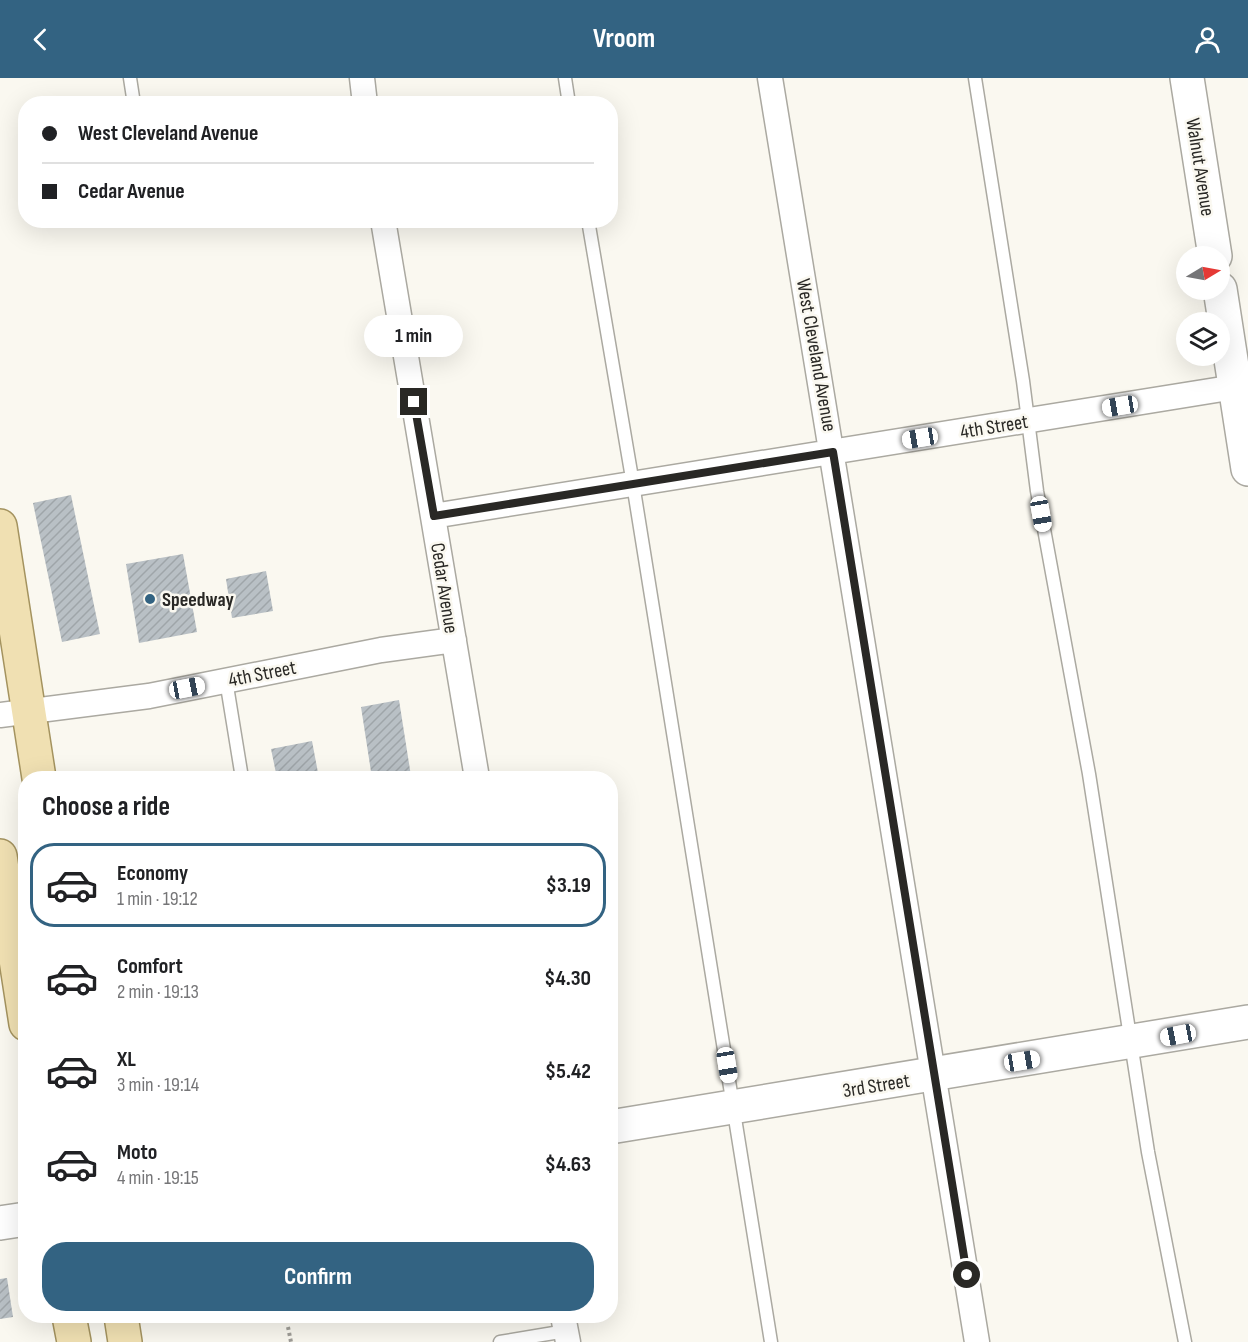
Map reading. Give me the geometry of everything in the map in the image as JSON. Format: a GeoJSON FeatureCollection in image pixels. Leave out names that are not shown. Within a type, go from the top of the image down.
{"type":"FeatureCollection","features":[{"type":"Feature","properties":{"kind":"main road"},"geometry":{"type":"LineString","coordinates":[[0,526],[15,713],[36,771]]}},
{"type":"Feature","properties":{"kind":"main road"},"geometry":{"type":"LineString","coordinates":[[0,856],[18,972]]}},
{"type":"Feature","properties":{"kind":"main road"},"geometry":{"type":"LineString","coordinates":[[70,1323],[74,1342]]}},
{"type":"Feature","properties":{"kind":"main road"},"geometry":{"type":"LineString","coordinates":[[122,1323],[125,1342]]}},
{"type":"Feature","properties":{"kind":"street"},"geometry":{"type":"LineString","coordinates":[[362,78],[364,96]]}},
{"type":"Feature","properties":{"kind":"street","name":"West Cleveland Avenue"},"geometry":{"type":"LineString","coordinates":[[770,78],[977,1342]]}},
{"type":"Feature","properties":{"kind":"street","name":"Walnut Avenue"},"geometry":{"type":"LineString","coordinates":[[1187,78],[1213,246]]}},
{"type":"Feature","properties":{"kind":"street","name":"Cedar Avenue"},"geometry":{"type":"LineString","coordinates":[[384,228],[476,771]]}},
{"type":"Feature","properties":{"kind":"street"},"geometry":{"type":"LineString","coordinates":[[1222,300],[1248,469]]}},
{"type":"Feature","properties":{"kind":"street","name":"4th Street"},"geometry":{"type":"LineString","coordinates":[[434,516],[1235,387]]}},
{"type":"Feature","properties":{"kind":"street","name":"4th Street"},"geometry":{"type":"LineString","coordinates":[[15,713],[149,696],[381,650],[453,640]]}},
{"type":"Feature","properties":{"kind":"street","name":"3rd Street"},"geometry":{"type":"LineString","coordinates":[[618,1126],[1131,1044],[1248,1022]]}},
{"type":"Feature","properties":{"kind":"street"},"geometry":{"type":"LineString","coordinates":[[0,1223],[18,1220]]}},
{"type":"Feature","properties":{"kind":"lane"},"geometry":{"type":"LineString","coordinates":[[130,78],[133,96]]}},
{"type":"Feature","properties":{"kind":"lane"},"geometry":{"type":"LineString","coordinates":[[565,78],[568,96]]}},
{"type":"Feature","properties":{"kind":"lane"},"geometry":{"type":"LineString","coordinates":[[975,78],[1029,421],[1037,491],[1089,774],[1157,1199],[1185,1342]]}},
{"type":"Feature","properties":{"kind":"lane"},"geometry":{"type":"LineString","coordinates":[[589,228],[633,484],[771,1342]]}},
{"type":"Feature","properties":{"kind":"lane"},"geometry":{"type":"LineString","coordinates":[[226,680],[241,771]]}},
{"type":"Feature","properties":{"kind":"lane"},"geometry":{"type":"LineString","coordinates":[[500,1342],[566,1330]]}},
{"type":"Feature","properties":{"kind":"path"},"geometry":{"type":"LineString","coordinates":[[288,1327],[291,1342]]}},
{"type":"Feature","properties":{"kind":"building"},"geometry":{"type":"Polygon","coordinates":[[[71,495],[100,634],[62,642],[33,503],[71,495]]]}},
{"type":"Feature","properties":{"kind":"building"},"geometry":{"type":"Polygon","coordinates":[[[183,554],[197,632],[139,643],[126,564],[183,554]]]}},
{"type":"Feature","properties":{"kind":"building"},"geometry":{"type":"Polygon","coordinates":[[[266,571],[273,611],[232,618],[226,579],[266,571]]]}},
{"type":"Feature","properties":{"kind":"building"},"geometry":{"type":"Polygon","coordinates":[[[399,700],[410,771],[371,771],[361,707],[399,700]]]}},
{"type":"Feature","properties":{"kind":"building"},"geometry":{"type":"Polygon","coordinates":[[[312,741],[318,771],[276,771],[271,749],[312,741]]]}},
{"type":"Feature","properties":{"kind":"building"},"geometry":{"type":"Polygon","coordinates":[[[7,1278],[13,1317],[0,1319],[0,1279],[7,1278]]]}},
{"type":"Feature","properties":{"kind":"place","name":"Speedway"},"geometry":{"type":"Point","coordinates":[150,599]}},
{"type":"Feature","properties":{"kind":"route"},"geometry":{"type":"LineString","coordinates":[[414,402],[434,516],[833,452],[967,1275]]}}]}
